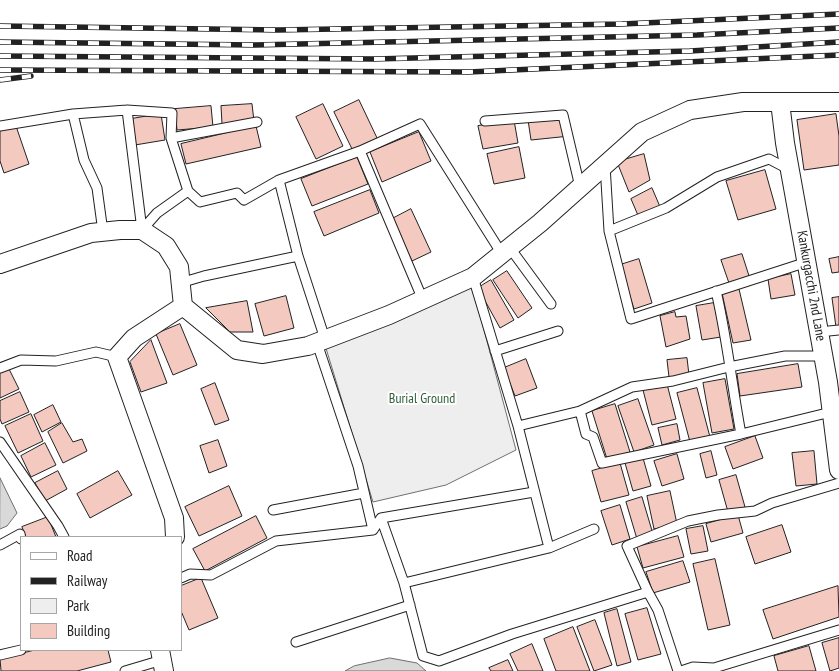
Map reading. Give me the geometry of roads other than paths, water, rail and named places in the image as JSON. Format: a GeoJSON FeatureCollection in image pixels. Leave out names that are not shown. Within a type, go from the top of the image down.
{"type":"FeatureCollection","features":[{"type":"Feature","properties":{"kind":"street"},"geometry":{"type":"LineString","coordinates":[[0,264],[91,233],[142,230],[166,246],[178,267],[183,306],[237,350],[263,354],[308,346],[389,315],[473,277],[506,251],[642,132],[690,110],[742,102],[839,102]]}},
{"type":"Feature","properties":{"kind":"street","name":"Kankurgacchi 2nd Lane"},"geometry":{"type":"LineString","coordinates":[[780,102],[823,356],[834,381],[831,412],[839,470]]}},
{"type":"Feature","properties":{"kind":"street"},"geometry":{"type":"LineString","coordinates":[[175,536],[174,518],[117,357],[134,338],[183,306]]}},
{"type":"Feature","properties":{"kind":"lane"},"geometry":{"type":"LineString","coordinates":[[126,110],[142,230]]}},
{"type":"Feature","properties":{"kind":"lane"},"geometry":{"type":"LineString","coordinates":[[0,126],[73,114],[126,110],[172,113],[171,138],[188,192],[200,202],[238,193],[244,200],[279,180],[360,151],[420,124],[506,251],[551,304]]}},
{"type":"Feature","properties":{"kind":"lane"},"geometry":{"type":"LineString","coordinates":[[73,114],[84,160],[97,188],[103,232]]}},
{"type":"Feature","properties":{"kind":"lane"},"geometry":{"type":"LineString","coordinates":[[484,121],[563,115],[580,187]]}},
{"type":"Feature","properties":{"kind":"lane"},"geometry":{"type":"LineString","coordinates":[[171,138],[257,122]]}},
{"type":"Feature","properties":{"kind":"lane"},"geometry":{"type":"LineString","coordinates":[[360,151],[423,300]]}},
{"type":"Feature","properties":{"kind":"lane"},"geometry":{"type":"LineString","coordinates":[[609,231],[666,208],[717,177],[769,159],[791,171]]}},
{"type":"Feature","properties":{"kind":"lane"},"geometry":{"type":"LineString","coordinates":[[605,164],[609,231],[631,319],[806,262]]}},
{"type":"Feature","properties":{"kind":"lane"},"geometry":{"type":"LineString","coordinates":[[279,180],[321,341],[358,466],[373,530]]}},
{"type":"Feature","properties":{"kind":"lane"},"geometry":{"type":"LineString","coordinates":[[142,230],[157,213],[188,192]]}},
{"type":"Feature","properties":{"kind":"lane"},"geometry":{"type":"LineString","coordinates":[[180,283],[298,256]]}},
{"type":"Feature","properties":{"kind":"lane"},"geometry":{"type":"LineString","coordinates":[[473,277],[518,426],[549,548]]}},
{"type":"Feature","properties":{"kind":"lane"},"geometry":{"type":"LineString","coordinates":[[716,291],[741,434]]}},
{"type":"Feature","properties":{"kind":"lane"},"geometry":{"type":"LineString","coordinates":[[819,332],[839,330]]}},
{"type":"Feature","properties":{"kind":"lane"},"geometry":{"type":"LineString","coordinates":[[495,351],[558,332]]}},
{"type":"Feature","properties":{"kind":"lane"},"geometry":{"type":"LineString","coordinates":[[0,368],[21,360],[56,361],[96,352],[117,357]]}},
{"type":"Feature","properties":{"kind":"lane"},"geometry":{"type":"LineString","coordinates":[[518,426],[580,411],[632,387],[673,381],[785,356],[823,356]]}},
{"type":"Feature","properties":{"kind":"lane"},"geometry":{"type":"LineString","coordinates":[[580,411],[586,434],[593,437],[602,463],[741,434],[831,412]]}},
{"type":"Feature","properties":{"kind":"lane"},"geometry":{"type":"LineString","coordinates":[[0,442],[63,536]]}},
{"type":"Feature","properties":{"kind":"lane"},"geometry":{"type":"LineString","coordinates":[[839,483],[755,510],[688,521],[627,546],[658,610],[680,671],[714,668],[839,630]]}},
{"type":"Feature","properties":{"kind":"lane"},"geometry":{"type":"LineString","coordinates":[[182,578],[190,574],[211,575],[276,541],[373,530],[381,518],[534,492]]}},
{"type":"Feature","properties":{"kind":"lane"},"geometry":{"type":"LineString","coordinates":[[273,510],[364,493]]}},
{"type":"Feature","properties":{"kind":"lane"},"geometry":{"type":"LineString","coordinates":[[381,518],[404,583],[423,656],[439,661],[512,634],[648,592]]}},
{"type":"Feature","properties":{"kind":"lane"},"geometry":{"type":"LineString","coordinates":[[404,583],[549,548],[594,529]]}},
{"type":"Feature","properties":{"kind":"lane"},"geometry":{"type":"LineString","coordinates":[[0,545],[20,534],[20,536]]}},
{"type":"Feature","properties":{"kind":"lane"},"geometry":{"type":"LineString","coordinates":[[296,642],[410,605]]}},
{"type":"Feature","properties":{"kind":"lane"},"geometry":{"type":"LineString","coordinates":[[0,655],[20,650]]}},
{"type":"Feature","properties":{"kind":"lane"},"geometry":{"type":"LineString","coordinates":[[125,671],[162,660]]}},
{"type":"Feature","properties":{"kind":"railway"},"geometry":{"type":"LineString","coordinates":[[0,26],[278,30],[622,24],[839,14]]}},
{"type":"Feature","properties":{"kind":"railway"},"geometry":{"type":"LineString","coordinates":[[0,42],[255,45],[697,35],[839,28]]}},
{"type":"Feature","properties":{"kind":"railway"},"geometry":{"type":"LineString","coordinates":[[0,56],[374,59],[690,51],[839,42]]}},
{"type":"Feature","properties":{"kind":"railway"},"geometry":{"type":"LineString","coordinates":[[0,70],[469,72],[839,55]]}},
{"type":"Feature","properties":{"kind":"railway"},"geometry":{"type":"LineString","coordinates":[[0,80],[31,76]]}},
{"type":"Feature","properties":{"kind":"park label","name":"Burial Ground"},"geometry":{"type":"Point","coordinates":[422,399]}}]}
